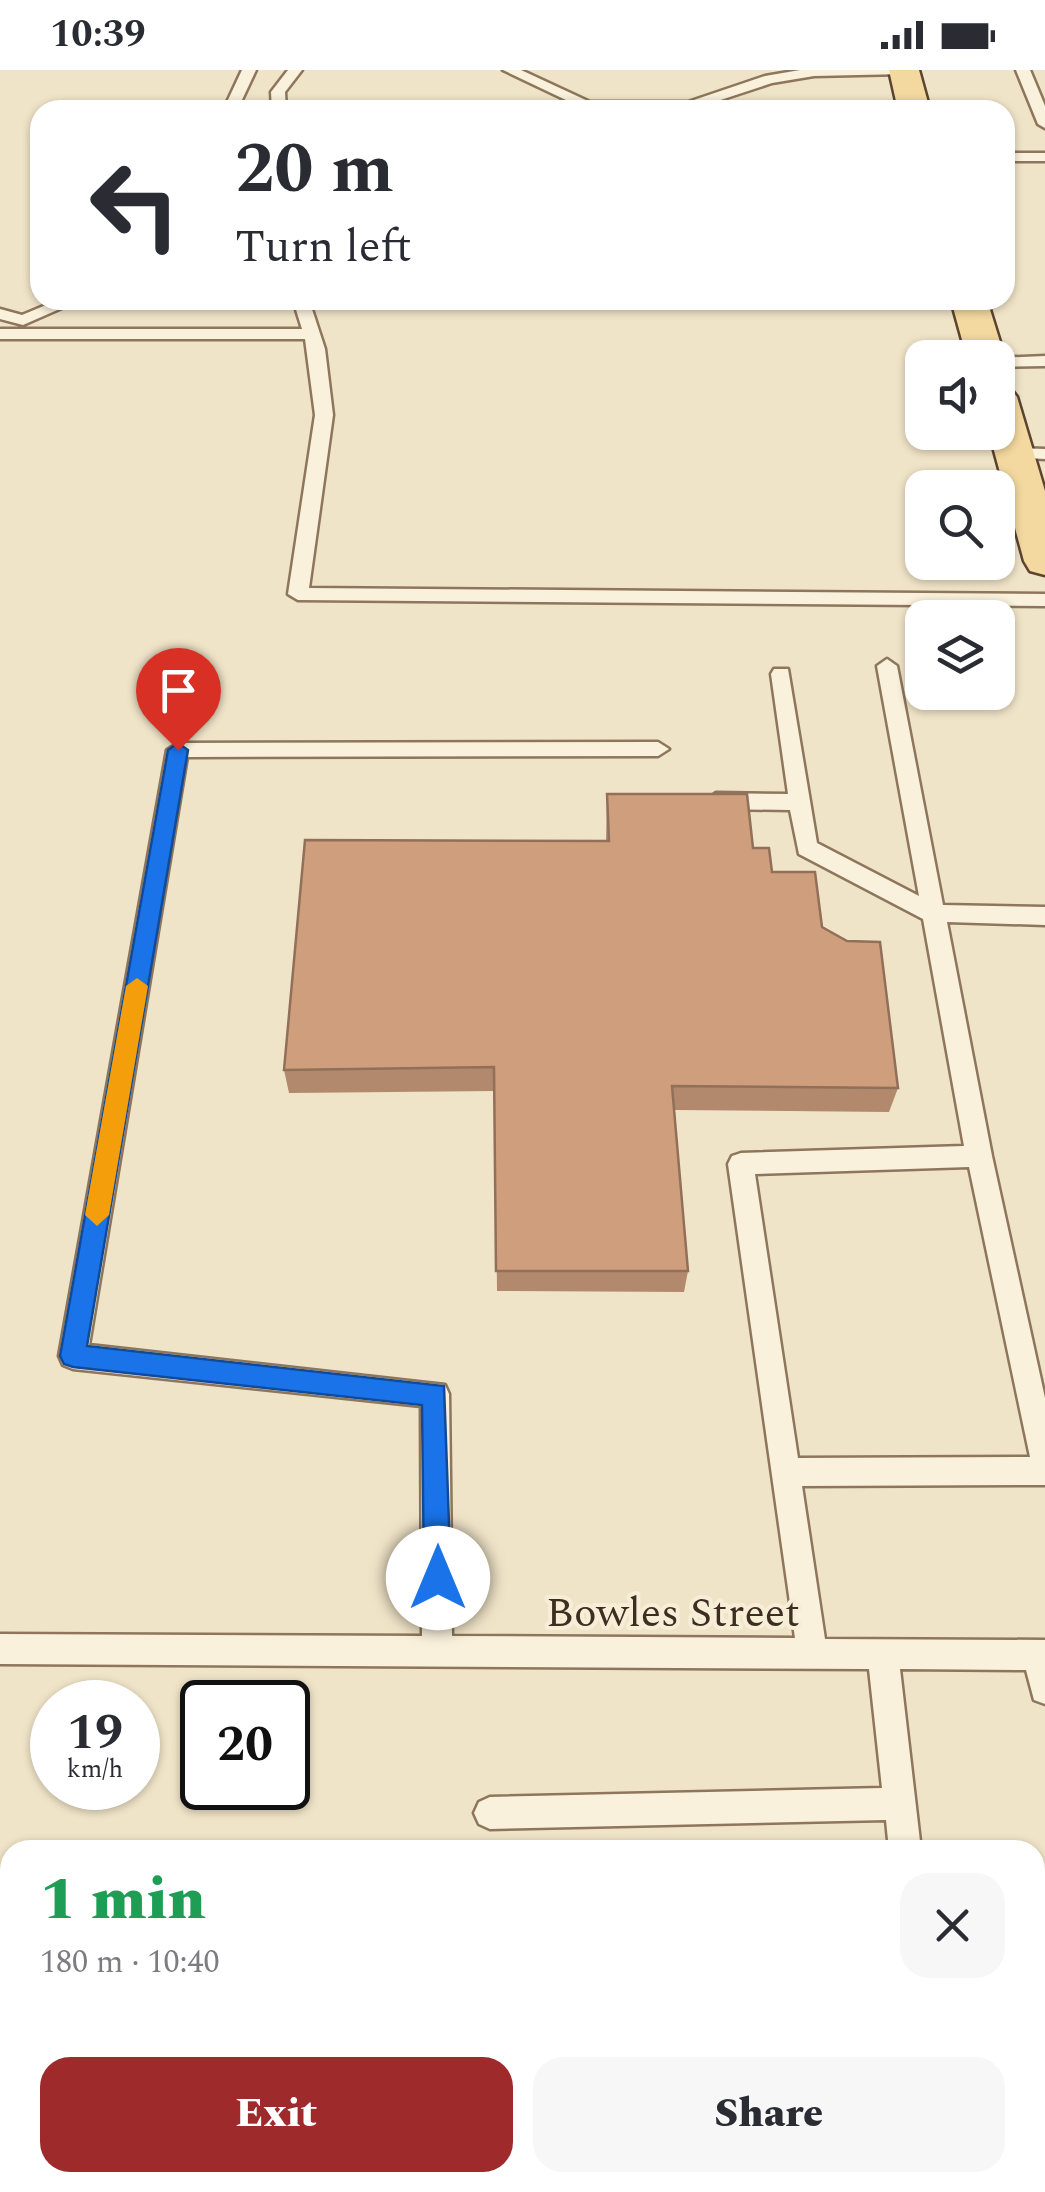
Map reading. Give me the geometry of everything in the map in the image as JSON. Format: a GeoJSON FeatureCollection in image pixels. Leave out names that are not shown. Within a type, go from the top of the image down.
{"type":"FeatureCollection","features":[{"type":"Feature","properties":{"kind":"main road"},"geometry":{"type":"LineString","coordinates":[[904,70],[912,100]]}},
{"type":"Feature","properties":{"kind":"main road"},"geometry":{"type":"LineString","coordinates":[[972,310],[981,340]]}},
{"type":"Feature","properties":{"kind":"main road"},"geometry":{"type":"LineString","coordinates":[[1015,428],[1029,453],[1045,561]]}},
{"type":"Feature","properties":{"kind":"lane"},"geometry":{"type":"LineString","coordinates":[[235,100],[249,70]]}},
{"type":"Feature","properties":{"kind":"lane"},"geometry":{"type":"LineString","coordinates":[[278,100],[278,92],[295,70]]}},
{"type":"Feature","properties":{"kind":"lane"},"geometry":{"type":"LineString","coordinates":[[510,70],[575,100]]}},
{"type":"Feature","properties":{"kind":"lane"},"geometry":{"type":"LineString","coordinates":[[707,100],[770,79],[814,72],[904,70]]}},
{"type":"Feature","properties":{"kind":"lane"},"geometry":{"type":"LineString","coordinates":[[1025,75],[1045,81]]}},
{"type":"Feature","properties":{"kind":"lane"},"geometry":{"type":"LineString","coordinates":[[1025,75],[1045,124]]}},
{"type":"Feature","properties":{"kind":"lane"},"geometry":{"type":"LineString","coordinates":[[1015,157],[1045,157]]}},
{"type":"Feature","properties":{"kind":"lane"},"geometry":{"type":"LineString","coordinates":[[0,334],[24,327],[54,310]]}},
{"type":"Feature","properties":{"kind":"lane"},"geometry":{"type":"LineString","coordinates":[[304,310],[312,334],[324,414],[298,594],[1045,600]]}},
{"type":"Feature","properties":{"kind":"lane"},"geometry":{"type":"LineString","coordinates":[[0,314],[24,327],[312,334]]}},
{"type":"Feature","properties":{"kind":"lane"},"geometry":{"type":"LineString","coordinates":[[1015,362],[1045,361]]}},
{"type":"Feature","properties":{"kind":"lane"},"geometry":{"type":"LineString","coordinates":[[887,666],[931,913],[1045,1463]]}},
{"type":"Feature","properties":{"kind":"lane"},"geometry":{"type":"LineString","coordinates":[[781,674],[808,848],[931,913],[1045,916]]}},
{"type":"Feature","properties":{"kind":"lane"},"geometry":{"type":"LineString","coordinates":[[436,1652],[435,1394],[73,1356],[178,750],[658,749]]}},
{"type":"Feature","properties":{"kind":"lane"},"geometry":{"type":"LineString","coordinates":[[691,800],[801,802]]}},
{"type":"Feature","properties":{"kind":"lane"},"geometry":{"type":"LineString","coordinates":[[812,1654],[742,1164],[980,1156]]}},
{"type":"Feature","properties":{"kind":"lane"},"geometry":{"type":"LineString","coordinates":[[784,1472],[1045,1471]]}},
{"type":"Feature","properties":{"kind":"lane","name":"Bowles Street"},"geometry":{"type":"LineString","coordinates":[[0,1649],[1042,1656]]}},
{"type":"Feature","properties":{"kind":"lane"},"geometry":{"type":"LineString","coordinates":[[882,1654],[904,1840]]}},
{"type":"Feature","properties":{"kind":"lane"},"geometry":{"type":"LineString","coordinates":[[1042,1656],[1045,1689]]}},
{"type":"Feature","properties":{"kind":"lane"},"geometry":{"type":"LineString","coordinates":[[490,1813],[900,1804]]}},
{"type":"Feature","properties":{"kind":"building"},"geometry":{"type":"Polygon","coordinates":[[[607,794],[747,794],[753,848],[769,848],[772,872],[815,872],[822,927],[847,941],[880,942],[898,1088],[672,1086],[688,1271],[496,1271],[494,1067],[284,1070],[305,840],[609,841],[607,794]]]}},
{"type":"Feature","properties":{"kind":"slow traffic"},"geometry":{"type":"LineString","coordinates":[[97,1215],[137,986]]}},
{"type":"Feature","properties":{"kind":"route"},"geometry":{"type":"LineString","coordinates":[[178,750],[73,1356],[435,1394],[438,1578]]}}]}
